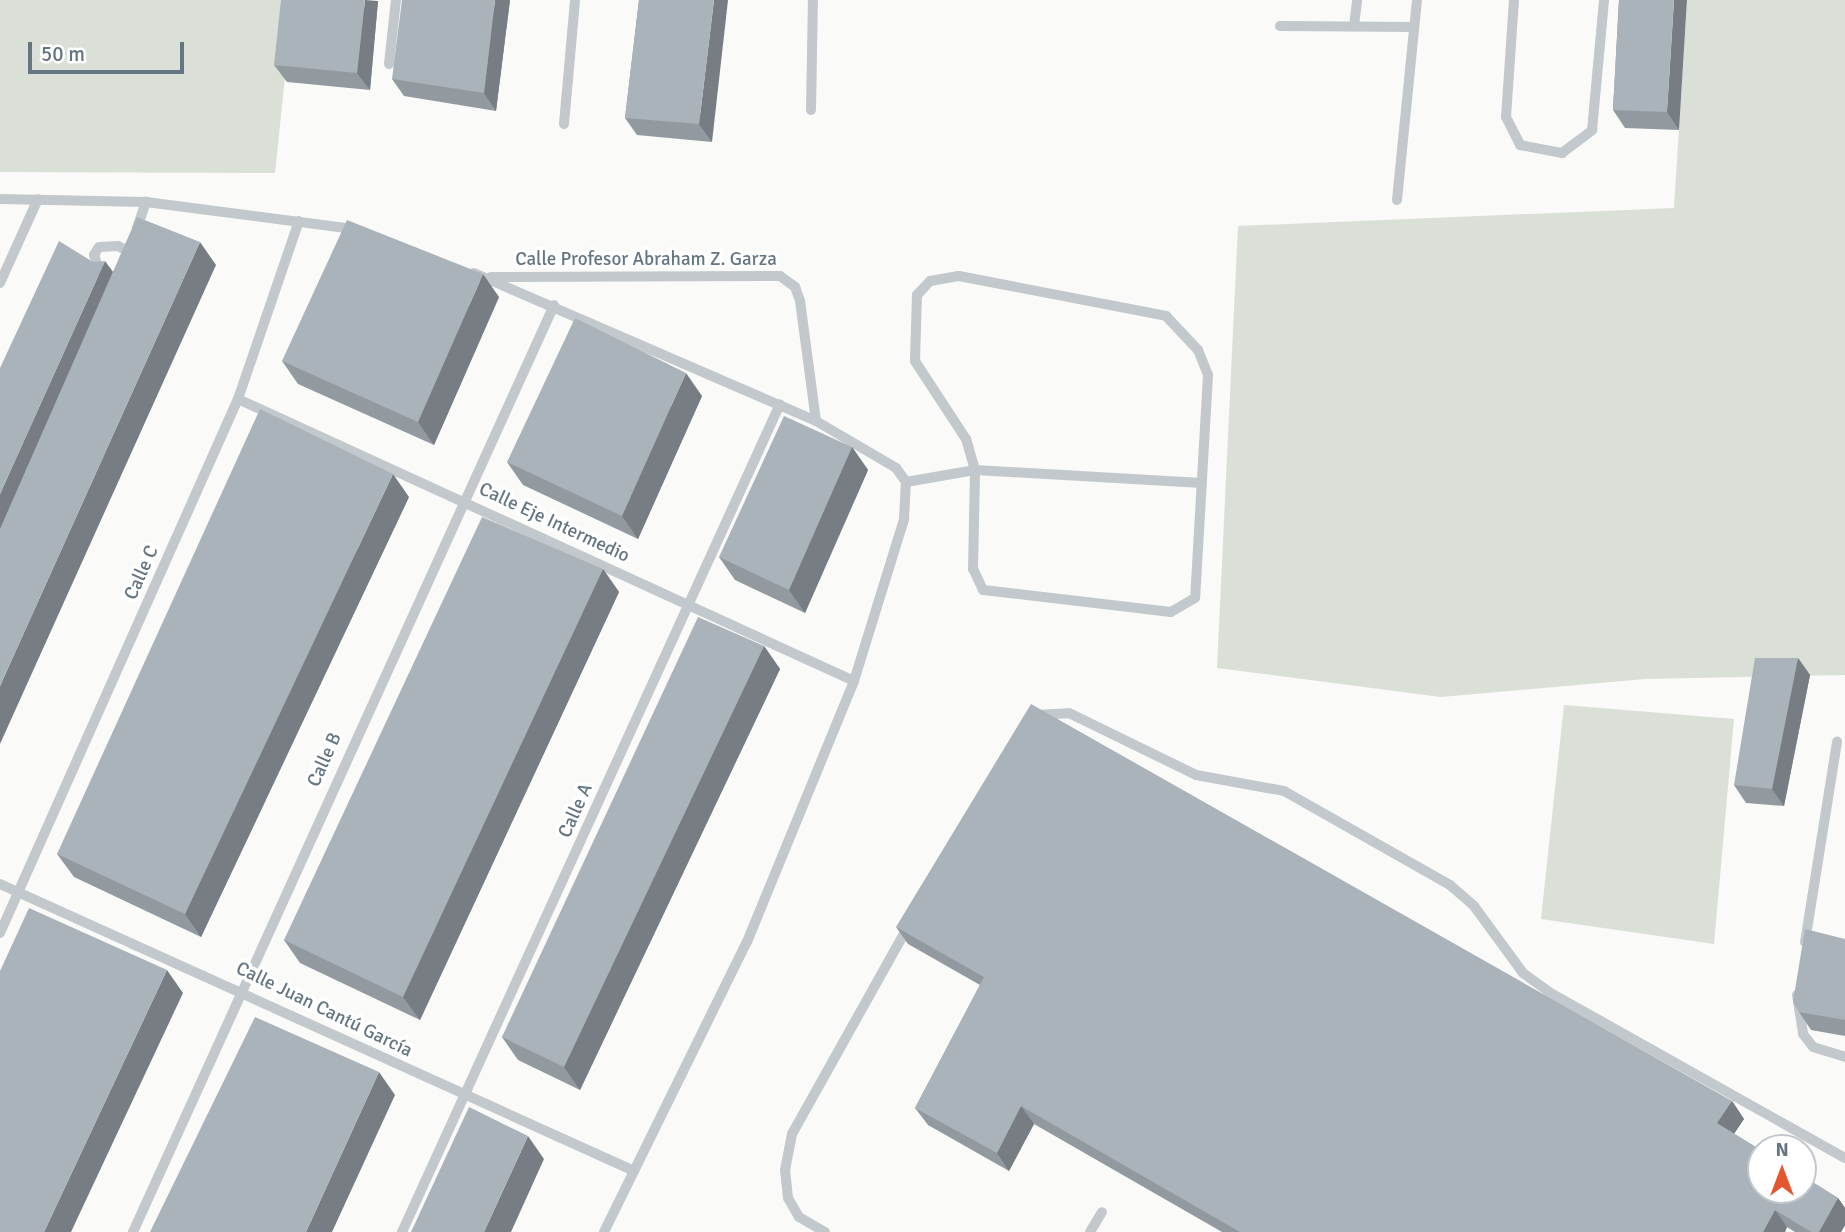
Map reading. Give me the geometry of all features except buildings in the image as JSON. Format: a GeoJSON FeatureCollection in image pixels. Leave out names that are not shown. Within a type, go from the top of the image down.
{"type":"FeatureCollection","features":[{"type":"Feature","properties":{"kind":"lane"},"geometry":{"type":"LineString","coordinates":[[389,64],[396,0]]}},
{"type":"Feature","properties":{"kind":"lane"},"geometry":{"type":"LineString","coordinates":[[564,124],[575,0]]}},
{"type":"Feature","properties":{"kind":"lane"},"geometry":{"type":"LineString","coordinates":[[811,110],[813,0]]}},
{"type":"Feature","properties":{"kind":"lane"},"geometry":{"type":"LineString","coordinates":[[1354,26],[1357,0]]}},
{"type":"Feature","properties":{"kind":"lane"},"geometry":{"type":"LineString","coordinates":[[1397,201],[1417,0]]}},
{"type":"Feature","properties":{"kind":"lane"},"geometry":{"type":"LineString","coordinates":[[1514,0],[1506,117],[1520,145],[1562,153],[1592,130],[1604,0]]}},
{"type":"Feature","properties":{"kind":"lane"},"geometry":{"type":"LineString","coordinates":[[1280,26],[1414,27]]}},
{"type":"Feature","properties":{"kind":"lane"},"geometry":{"type":"LineString","coordinates":[[0,199],[146,202],[366,232]]}},
{"type":"Feature","properties":{"kind":"lane"},"geometry":{"type":"LineString","coordinates":[[0,283],[38,199]]}},
{"type":"Feature","properties":{"kind":"lane"},"geometry":{"type":"LineString","coordinates":[[122,268],[146,202]]}},
{"type":"Feature","properties":{"kind":"lane","name":"Calle C"},"geometry":{"type":"LineString","coordinates":[[0,933],[238,399],[299,221]]}},
{"type":"Feature","properties":{"kind":"lane"},"geometry":{"type":"LineString","coordinates":[[112,278],[95,265],[99,247],[118,246],[137,264]]}},
{"type":"Feature","properties":{"kind":"lane","name":"Calle Profesor Abraham Z. Garza"},"geometry":{"type":"LineString","coordinates":[[461,267],[554,305],[816,421],[888,463],[906,482]]}},
{"type":"Feature","properties":{"kind":"lane","name":"Calle Profesor Abraham Z. Garza"},"geometry":{"type":"LineString","coordinates":[[483,277],[780,276],[795,287],[800,301],[816,421]]}},
{"type":"Feature","properties":{"kind":"lane"},"geometry":{"type":"LineString","coordinates":[[959,276],[1166,316],[1198,350],[1208,375],[1195,598],[1171,611],[983,590],[973,569],[975,470],[966,439],[915,361],[917,295],[930,281],[959,276]]}},
{"type":"Feature","properties":{"kind":"lane","name":"Calle B"},"geometry":{"type":"LineString","coordinates":[[133,1232],[461,499],[554,305]]}},
{"type":"Feature","properties":{"kind":"lane","name":"Calle Eje Intermedio"},"geometry":{"type":"LineString","coordinates":[[238,399],[854,681]]}},
{"type":"Feature","properties":{"kind":"lane","name":"Calle A"},"geometry":{"type":"LineString","coordinates":[[402,1232],[466,1098],[780,404]]}},
{"type":"Feature","properties":{"kind":"lane"},"geometry":{"type":"LineString","coordinates":[[604,1232],[632,1170],[747,942],[854,681],[904,519],[906,482],[975,470],[1202,483]]}},
{"type":"Feature","properties":{"kind":"lane"},"geometry":{"type":"LineString","coordinates":[[1021,726],[1042,711],[1069,713],[1196,775],[1284,791],[1450,885],[1474,906],[1523,973],[1549,992],[1845,1158]]}},
{"type":"Feature","properties":{"kind":"lane"},"geometry":{"type":"LineString","coordinates":[[1802,959],[1837,742]]}},
{"type":"Feature","properties":{"kind":"lane","name":"Calle Juan Cantú García"},"geometry":{"type":"LineString","coordinates":[[0,884],[242,989],[466,1098],[632,1170]]}},
{"type":"Feature","properties":{"kind":"lane"},"geometry":{"type":"LineString","coordinates":[[825,1232],[799,1217],[788,1198],[785,1170],[792,1134],[913,918]]}},
{"type":"Feature","properties":{"kind":"lane"},"geometry":{"type":"LineString","coordinates":[[1798,986],[1802,1034],[1813,1047],[1845,1057]]}},
{"type":"Feature","properties":{"kind":"lane"},"geometry":{"type":"LineString","coordinates":[[1090,1232],[1102,1212]]}},
{"type":"Feature","properties":{"kind":"shaded area"},"geometry":{"type":"Polygon","coordinates":[[[0,0],[293,0],[275,173],[0,172],[0,0]]]}},
{"type":"Feature","properties":{"kind":"shaded area"},"geometry":{"type":"Polygon","coordinates":[[[1687,0],[1845,0],[1845,675],[1645,679],[1441,697],[1217,668],[1238,226],[1674,208],[1687,0]]]}},
{"type":"Feature","properties":{"kind":"shaded area"},"geometry":{"type":"Polygon","coordinates":[[[1564,705],[1734,719],[1714,944],[1541,919],[1564,705]]]}}]}
